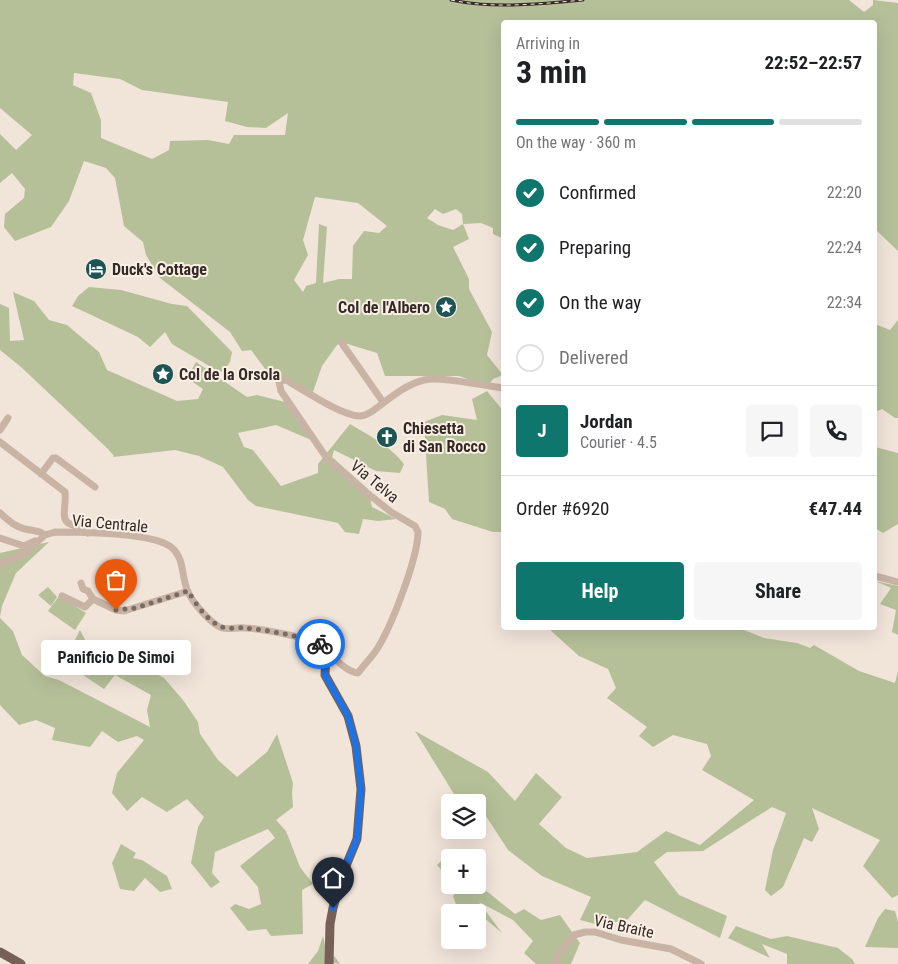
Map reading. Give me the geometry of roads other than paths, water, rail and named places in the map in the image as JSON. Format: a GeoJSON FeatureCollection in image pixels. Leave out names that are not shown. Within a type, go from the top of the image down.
{"type":"FeatureCollection","features":[{"type":"Feature","properties":{"kind":"main road"},"geometry":{"type":"LineString","coordinates":[[326,652],[325,675],[348,716],[356,746],[361,789],[357,839],[341,878],[330,924],[329,964]]}},
{"type":"Feature","properties":{"kind":"main road"},"geometry":{"type":"LineString","coordinates":[[0,952],[21,964]]}},
{"type":"Feature","properties":{"kind":"street"},"geometry":{"type":"LineString","coordinates":[[341,342],[383,402]]}},
{"type":"Feature","properties":{"kind":"street","name":"Via Telva"},"geometry":{"type":"LineString","coordinates":[[326,652],[352,672],[358,673],[377,648],[396,607],[415,554],[418,532],[414,526],[391,512],[362,490],[328,460],[281,391],[279,381],[286,380],[330,406],[358,416],[366,415],[383,402],[415,383],[426,380],[454,381],[501,388]]}},
{"type":"Feature","properties":{"kind":"street"},"geometry":{"type":"LineString","coordinates":[[0,430],[8,418]]}},
{"type":"Feature","properties":{"kind":"street"},"geometry":{"type":"LineString","coordinates":[[0,442],[65,492],[66,499],[63,515],[66,522],[74,527],[85,526],[88,533]]}},
{"type":"Feature","properties":{"kind":"street"},"geometry":{"type":"LineString","coordinates":[[41,474],[49,462],[56,458],[94,487]]}},
{"type":"Feature","properties":{"kind":"street","name":"Via Centrale"},"geometry":{"type":"LineString","coordinates":[[0,513],[13,524],[24,529],[40,531],[43,537],[54,532],[88,533],[160,541],[172,548],[180,558],[188,591],[194,602],[210,619],[223,628],[253,629],[316,642],[321,644],[326,652]]}},
{"type":"Feature","properties":{"kind":"street"},"geometry":{"type":"LineString","coordinates":[[0,538],[24,546],[43,537]]}},
{"type":"Feature","properties":{"kind":"street"},"geometry":{"type":"LineString","coordinates":[[0,564],[25,553],[43,537]]}},
{"type":"Feature","properties":{"kind":"street"},"geometry":{"type":"LineString","coordinates":[[877,577],[898,582]]}},
{"type":"Feature","properties":{"kind":"street"},"geometry":{"type":"LineString","coordinates":[[81,583],[82,589],[88,591],[93,599],[116,610],[124,610],[188,591]]}},
{"type":"Feature","properties":{"kind":"street"},"geometry":{"type":"LineString","coordinates":[[62,596],[85,606],[93,599]]}},
{"type":"Feature","properties":{"kind":"street","name":"Via Braite"},"geometry":{"type":"LineString","coordinates":[[554,964],[560,952],[574,935],[579,932],[595,932],[620,940],[670,949],[701,964]]}},
{"type":"Feature","properties":{"kind":"railway"},"geometry":{"type":"LineString","coordinates":[[451,0],[500,5],[583,0]]}},
{"type":"Feature","properties":{"kind":"place","name":"Duck's Cottage"},"geometry":{"type":"Point","coordinates":[96,269]}},
{"type":"Feature","properties":{"kind":"place","name":"Col de l'Albero"},"geometry":{"type":"Point","coordinates":[446,307]}},
{"type":"Feature","properties":{"kind":"place","name":"Col de la Orsola"},"geometry":{"type":"Point","coordinates":[163,374]}},
{"type":"Feature","properties":{"kind":"place","name":"Chiesetta di San Rocco"},"geometry":{"type":"Point","coordinates":[387,437]}},
{"type":"Feature","properties":{"kind":"place","name":"Panificio De Simoi"},"geometry":{"type":"Point","coordinates":[116,610]}}]}
